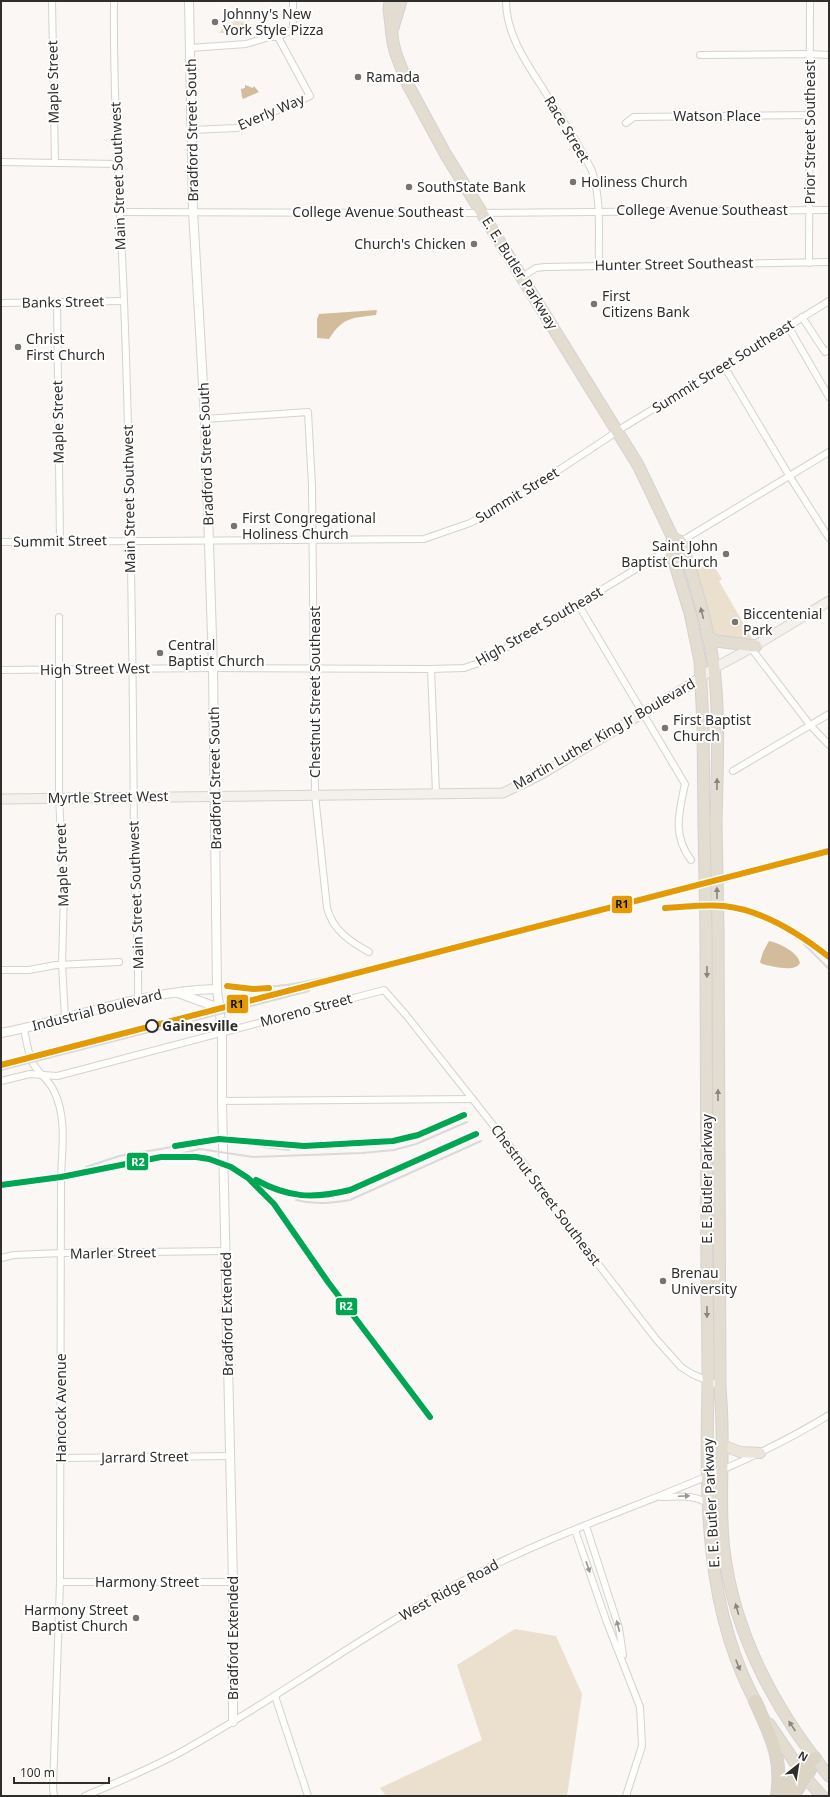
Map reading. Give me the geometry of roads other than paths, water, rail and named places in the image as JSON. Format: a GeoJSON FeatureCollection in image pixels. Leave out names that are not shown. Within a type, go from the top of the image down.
{"type":"FeatureCollection","features":[{"type":"Feature","properties":{"kind":"highway"},"geometry":{"type":"LineString","coordinates":[[391,34],[401,1]]}},
{"type":"Feature","properties":{"kind":"highway","name":"E. E. Butler Parkway"},"geometry":{"type":"LineString","coordinates":[[387,4],[391,34],[396,54],[407,83],[446,154],[565,345],[648,483],[674,543],[691,570],[708,637],[714,668],[718,738],[712,932],[707,1475],[710,1536],[719,1601],[736,1659],[755,1701],[771,1728],[803,1773],[822,1796]]}},
{"type":"Feature","properties":{"kind":"highway","name":"E. E. Butler Parkway"},"geometry":{"type":"LineString","coordinates":[[674,543],[700,661],[703,726],[704,825],[712,932],[724,1550],[740,1620],[764,1680],[780,1709],[829,1776]]}},
{"type":"Feature","properties":{"kind":"highway"},"geometry":{"type":"LineString","coordinates":[[708,637],[716,641],[753,647]]}},
{"type":"Feature","properties":{"kind":"highway"},"geometry":{"type":"LineString","coordinates":[[755,1701],[774,1743],[779,1773],[777,1796]]}},
{"type":"Feature","properties":{"kind":"highway"},"geometry":{"type":"LineString","coordinates":[[782,1796],[816,1760]]}},
{"type":"Feature","properties":{"kind":"highway"},"geometry":{"type":"LineString","coordinates":[[793,1796],[803,1773]]}},
{"type":"Feature","properties":{"kind":"main road","name":"Martin Luther King Jr Boulevard"},"geometry":{"type":"LineString","coordinates":[[214,796],[503,792],[540,775],[714,668],[753,647],[829,601]]}},
{"type":"Feature","properties":{"kind":"main road","name":"Myrtle Street West"},"geometry":{"type":"LineString","coordinates":[[1,799],[214,796]]}},
{"type":"Feature","properties":{"kind":"main road"},"geometry":{"type":"LineString","coordinates":[[722,1445],[740,1452],[760,1453]]}},
{"type":"Feature","properties":{"kind":"street","name":"Maple Street"},"geometry":{"type":"LineString","coordinates":[[52,1],[55,164]]}},
{"type":"Feature","properties":{"kind":"street","name":"Main Street Southwest"},"geometry":{"type":"LineString","coordinates":[[114,1],[117,164],[124,301],[131,540],[135,900],[139,961],[138,998]]}},
{"type":"Feature","properties":{"kind":"street","name":"Bradford Street South"},"geometry":{"type":"LineString","coordinates":[[189,1],[193,211],[205,419],[213,668],[216,907]]}},
{"type":"Feature","properties":{"kind":"street"},"geometry":{"type":"LineString","coordinates":[[190,48],[246,44],[269,37],[278,37],[293,29],[293,1]]}},
{"type":"Feature","properties":{"kind":"street","name":"Race Street"},"geometry":{"type":"LineString","coordinates":[[506,1],[508,22],[523,56],[592,171],[596,182],[599,265]]}},
{"type":"Feature","properties":{"kind":"street","name":"Prior Street Southeast"},"geometry":{"type":"LineString","coordinates":[[809,263],[810,1]]}},
{"type":"Feature","properties":{"kind":"street","name":"Everly Way"},"geometry":{"type":"LineString","coordinates":[[191,130],[237,128],[310,96],[278,37]]}},
{"type":"Feature","properties":{"kind":"street"},"geometry":{"type":"LineString","coordinates":[[700,55],[829,55]]}},
{"type":"Feature","properties":{"kind":"street","name":"Watson Place"},"geometry":{"type":"LineString","coordinates":[[626,123],[634,117],[810,115]]}},
{"type":"Feature","properties":{"kind":"street"},"geometry":{"type":"LineString","coordinates":[[1,162],[117,164]]}},
{"type":"Feature","properties":{"kind":"street","name":"College Avenue Southeast"},"geometry":{"type":"LineString","coordinates":[[120,212],[829,210]]}},
{"type":"Feature","properties":{"kind":"street","name":"Hunter Street Southeast"},"geometry":{"type":"LineString","coordinates":[[522,277],[536,268],[545,267],[829,262]]}},
{"type":"Feature","properties":{"kind":"street","name":"Banks Street"},"geometry":{"type":"LineString","coordinates":[[1,303],[124,301]]}},
{"type":"Feature","properties":{"kind":"street","name":"Summit Street Southeast"},"geometry":{"type":"LineString","coordinates":[[617,431],[829,301]]}},
{"type":"Feature","properties":{"kind":"street","name":"Maple Street"},"geometry":{"type":"LineString","coordinates":[[57,302],[60,542]]}},
{"type":"Feature","properties":{"kind":"street"},"geometry":{"type":"LineString","coordinates":[[802,317],[825,352],[829,350]]}},
{"type":"Feature","properties":{"kind":"street"},"geometry":{"type":"LineString","coordinates":[[788,326],[829,396]]}},
{"type":"Feature","properties":{"kind":"street"},"geometry":{"type":"LineString","coordinates":[[724,366],[790,477],[829,538]]}},
{"type":"Feature","properties":{"kind":"street","name":"Chestnut Street Southeast"},"geometry":{"type":"LineString","coordinates":[[205,419],[308,412],[313,540],[315,795],[328,913],[339,932],[350,942],[369,952]]}},
{"type":"Feature","properties":{"kind":"street","name":"Summit Street"},"geometry":{"type":"LineString","coordinates":[[1,542],[424,539],[470,523],[513,500],[617,431]]}},
{"type":"Feature","properties":{"kind":"street","name":"High Street Southeast"},"geometry":{"type":"LineString","coordinates":[[213,668],[431,669],[464,668],[482,662],[578,604],[674,543],[790,477],[829,452]]}},
{"type":"Feature","properties":{"kind":"street"},"geometry":{"type":"LineString","coordinates":[[578,604],[684,784],[677,819],[682,848],[691,860]]}},
{"type":"Feature","properties":{"kind":"street","name":"Maple Street"},"geometry":{"type":"LineString","coordinates":[[59,617],[59,797],[64,893],[62,964],[65,1018]]}},
{"type":"Feature","properties":{"kind":"street"},"geometry":{"type":"LineString","coordinates":[[753,647],[810,725],[829,745]]}},
{"type":"Feature","properties":{"kind":"street","name":"High Street West"},"geometry":{"type":"LineString","coordinates":[[1,670],[213,668]]}},
{"type":"Feature","properties":{"kind":"street"},"geometry":{"type":"LineString","coordinates":[[431,669],[436,793]]}},
{"type":"Feature","properties":{"kind":"street"},"geometry":{"type":"LineString","coordinates":[[733,771],[829,714]]}},
{"type":"Feature","properties":{"kind":"street","name":"Bradford Extended"},"geometry":{"type":"LineString","coordinates":[[216,907],[216,989],[220,1008],[222,1032],[229,1456],[233,1582],[233,1722]]}},
{"type":"Feature","properties":{"kind":"street"},"geometry":{"type":"LineString","coordinates":[[1,970],[29,970],[62,964],[119,962]]}},
{"type":"Feature","properties":{"kind":"street","name":"Industrial Boulevard"},"geometry":{"type":"LineString","coordinates":[[1,1033],[24,1029],[138,998],[173,992],[216,989]]}},
{"type":"Feature","properties":{"kind":"street","name":"Chestnut Street Southeast"},"geometry":{"type":"LineString","coordinates":[[384,990],[473,1099],[656,1339],[681,1367],[708,1382],[720,1386]]}},
{"type":"Feature","properties":{"kind":"street","name":"Moreno Street"},"geometry":{"type":"LineString","coordinates":[[1,1081],[30,1074],[57,1076],[66,1074],[384,990]]}},
{"type":"Feature","properties":{"kind":"street"},"geometry":{"type":"LineString","coordinates":[[173,992],[220,1008]]}},
{"type":"Feature","properties":{"kind":"street","name":"Hancock Avenue"},"geometry":{"type":"LineString","coordinates":[[24,1029],[32,1062],[49,1081],[55,1092],[63,1126],[61,1177],[60,1582],[53,1788],[54,1796]]}},
{"type":"Feature","properties":{"kind":"street"},"geometry":{"type":"LineString","coordinates":[[222,1101],[473,1099]]}},
{"type":"Feature","properties":{"kind":"street","name":"Marler Street"},"geometry":{"type":"LineString","coordinates":[[1,1258],[14,1255],[62,1253],[226,1251]]}},
{"type":"Feature","properties":{"kind":"street","name":"West Ridge Road"},"geometry":{"type":"LineString","coordinates":[[85,1796],[152,1766],[233,1722],[371,1633],[476,1574],[575,1530],[658,1497],[760,1453],[829,1414]]}},
{"type":"Feature","properties":{"kind":"street","name":"Jarrard Street"},"geometry":{"type":"LineString","coordinates":[[61,1458],[229,1456]]}},
{"type":"Feature","properties":{"kind":"street"},"geometry":{"type":"LineString","coordinates":[[658,1497],[689,1496],[698,1498],[708,1503]]}},
{"type":"Feature","properties":{"kind":"street"},"geometry":{"type":"LineString","coordinates":[[586,1526],[619,1628],[625,1665]]}},
{"type":"Feature","properties":{"kind":"street"},"geometry":{"type":"LineString","coordinates":[[575,1530],[606,1620],[625,1665],[640,1707],[642,1746],[626,1796]]}},
{"type":"Feature","properties":{"kind":"street","name":"Harmony Street"},"geometry":{"type":"LineString","coordinates":[[60,1582],[233,1582]]}},
{"type":"Feature","properties":{"kind":"street"},"geometry":{"type":"LineString","coordinates":[[275,1696],[308,1796]]}},
{"type":"Feature","properties":{"kind":"railway"},"geometry":{"type":"LineString","coordinates":[[665,908],[717,905],[739,908],[753,912],[780,924],[806,940],[829,957]]}},
{"type":"Feature","properties":{"kind":"railway"},"geometry":{"type":"LineString","coordinates":[[804,944],[829,969]]}},
{"type":"Feature","properties":{"kind":"railway"},"geometry":{"type":"LineString","coordinates":[[227,986],[280,986],[365,968]]}},
{"type":"Feature","properties":{"kind":"railway"},"geometry":{"type":"LineString","coordinates":[[1,1070],[309,991]]}},
{"type":"Feature","properties":{"kind":"railway"},"geometry":{"type":"LineString","coordinates":[[86,1167],[119,1156],[219,1139],[304,1146],[393,1141],[418,1135],[464,1115]]}},
{"type":"Feature","properties":{"kind":"railway"},"geometry":{"type":"LineString","coordinates":[[183,1153],[200,1149],[253,1157],[362,1153],[394,1150],[416,1144],[467,1122]]}},
{"type":"Feature","properties":{"kind":"railway"},"geometry":{"type":"LineString","coordinates":[[252,1178],[277,1190],[300,1195],[311,1196],[336,1193],[350,1190],[476,1134]]}},
{"type":"Feature","properties":{"kind":"railway"},"geometry":{"type":"LineString","coordinates":[[296,1200],[310,1203],[350,1200],[481,1141]]}},
{"type":"Feature","properties":{"kind":"railway"},"geometry":{"type":"LineString","coordinates":[[264,1147],[289,1150]]}},
{"type":"Feature","properties":{"kind":"railway"},"geometry":{"type":"LineString","coordinates":[[1,1185],[61,1177],[161,1157],[196,1157],[209,1159],[231,1167],[248,1178],[274,1204],[328,1282],[430,1417]]}},
{"type":"Feature","properties":{"kind":"place","name":"Johnny's New York Style Pizza"},"geometry":{"type":"Point","coordinates":[215,22]}},
{"type":"Feature","properties":{"kind":"place","name":"Ramada"},"geometry":{"type":"Point","coordinates":[358,77]}},
{"type":"Feature","properties":{"kind":"place","name":"Holiness Church"},"geometry":{"type":"Point","coordinates":[573,182]}},
{"type":"Feature","properties":{"kind":"place","name":"SouthState Bank"},"geometry":{"type":"Point","coordinates":[409,187]}},
{"type":"Feature","properties":{"kind":"place","name":"Church's Chicken"},"geometry":{"type":"Point","coordinates":[474,244]}},
{"type":"Feature","properties":{"kind":"place","name":"First Citizens Bank"},"geometry":{"type":"Point","coordinates":[594,304]}},
{"type":"Feature","properties":{"kind":"place","name":"Christ First Church"},"geometry":{"type":"Point","coordinates":[18,347]}},
{"type":"Feature","properties":{"kind":"place","name":"First Congregational Holiness Church"},"geometry":{"type":"Point","coordinates":[234,526]}},
{"type":"Feature","properties":{"kind":"place","name":"Saint John Baptist Church"},"geometry":{"type":"Point","coordinates":[726,554]}},
{"type":"Feature","properties":{"kind":"place","name":"Biccentenial Park"},"geometry":{"type":"Point","coordinates":[735,622]}},
{"type":"Feature","properties":{"kind":"place","name":"Central Baptist Church"},"geometry":{"type":"Point","coordinates":[160,653]}},
{"type":"Feature","properties":{"kind":"place","name":"First Baptist Church"},"geometry":{"type":"Point","coordinates":[665,728]}},
{"type":"Feature","properties":{"kind":"place","name":"Gainesville"},"geometry":{"type":"Point","coordinates":[152,1026]}},
{"type":"Feature","properties":{"kind":"place","name":"Brenau University"},"geometry":{"type":"Point","coordinates":[663,1281]}},
{"type":"Feature","properties":{"kind":"place","name":"Harmony Street Baptist Church"},"geometry":{"type":"Point","coordinates":[136,1618]}}]}
